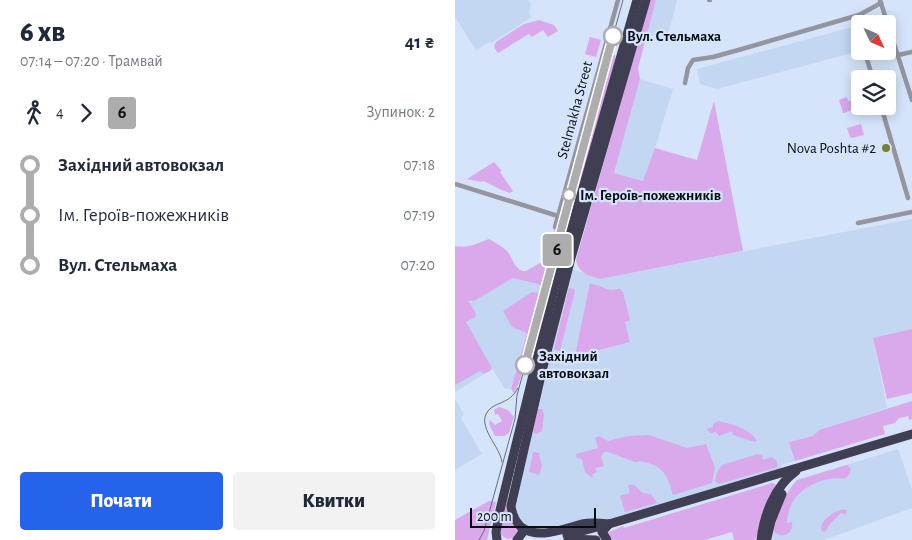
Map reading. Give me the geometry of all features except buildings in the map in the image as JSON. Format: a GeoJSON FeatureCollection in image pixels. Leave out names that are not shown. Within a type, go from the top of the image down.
{"type":"FeatureCollection","features":[{"type":"Feature","properties":{"kind":"highway"},"geometry":{"type":"LineString","coordinates":[[609,524],[598,522],[583,524],[541,536],[521,535],[513,518],[511,506],[569,268],[627,49],[637,0]]}},
{"type":"Feature","properties":{"kind":"highway"},"geometry":{"type":"LineString","coordinates":[[496,539],[500,510],[555,289],[627,49],[646,0]]}},
{"type":"Feature","properties":{"kind":"highway"},"geometry":{"type":"LineString","coordinates":[[549,540],[784,476],[803,467],[912,434]]}},
{"type":"Feature","properties":{"kind":"highway"},"geometry":{"type":"LineString","coordinates":[[783,492],[795,479],[820,462]]}},
{"type":"Feature","properties":{"kind":"highway"},"geometry":{"type":"LineString","coordinates":[[767,540],[771,521],[783,492],[784,476]]}},
{"type":"Feature","properties":{"kind":"highway"},"geometry":{"type":"LineString","coordinates":[[761,540],[765,519],[784,476]]}},
{"type":"Feature","properties":{"kind":"highway"},"geometry":{"type":"LineString","coordinates":[[567,540],[588,534],[609,524]]}},
{"type":"Feature","properties":{"kind":"highway"},"geometry":{"type":"LineString","coordinates":[[607,540],[602,534],[602,530],[609,524]]}},
{"type":"Feature","properties":{"kind":"highway"},"geometry":{"type":"LineString","coordinates":[[567,540],[596,540]]}},
{"type":"Feature","properties":{"kind":"street","name":"Stelmakha Street"},"geometry":{"type":"LineString","coordinates":[[555,227],[618,0]]}},
{"type":"Feature","properties":{"kind":"street"},"geometry":{"type":"LineString","coordinates":[[685,83],[690,63],[693,60],[735,51],[859,15],[880,2],[912,100]]}},
{"type":"Feature","properties":{"kind":"street"},"geometry":{"type":"LineString","coordinates":[[898,54],[912,52]]}},
{"type":"Feature","properties":{"kind":"street"},"geometry":{"type":"LineString","coordinates":[[884,115],[908,198]]}},
{"type":"Feature","properties":{"kind":"street"},"geometry":{"type":"LineString","coordinates":[[455,184],[558,216]]}},
{"type":"Feature","properties":{"kind":"street"},"geometry":{"type":"LineString","coordinates":[[858,223],[912,212]]}},
{"type":"Feature","properties":{"kind":"shaded area"},"geometry":{"type":"Polygon","coordinates":[[[455,0],[528,0],[531,4],[529,13],[532,17],[491,43],[489,42],[476,50],[455,17],[455,0]]]}},
{"type":"Feature","properties":{"kind":"shaded area"},"geometry":{"type":"Polygon","coordinates":[[[650,0],[656,0],[638,68],[640,79],[614,173],[643,181],[655,148],[697,160],[714,101],[743,251],[600,279],[582,271],[577,265],[576,260],[650,0]]]}},
{"type":"Feature","properties":{"kind":"shaded area"},"geometry":{"type":"Polygon","coordinates":[[[656,0],[677,0],[667,39],[648,35],[646,32],[656,0]]]}},
{"type":"Feature","properties":{"kind":"shaded area"},"geometry":{"type":"Polygon","coordinates":[[[539,20],[554,25],[558,31],[548,37],[543,30],[532,37],[529,34],[498,53],[494,47],[496,42],[524,24],[539,20]]]}},
{"type":"Feature","properties":{"kind":"shaded area"},"geometry":{"type":"Polygon","coordinates":[[[851,27],[851,53],[717,89],[700,84],[697,69],[851,27]]]}},
{"type":"Feature","properties":{"kind":"shaded area"},"geometry":{"type":"Polygon","coordinates":[[[590,37],[601,40],[596,57],[585,54],[590,37]]]}},
{"type":"Feature","properties":{"kind":"shaded area"},"geometry":{"type":"Polygon","coordinates":[[[613,55],[615,55],[616,62],[559,258],[577,184],[613,55]]]}},
{"type":"Feature","properties":{"kind":"shaded area"},"geometry":{"type":"Polygon","coordinates":[[[640,79],[673,89],[644,181],[614,173],[640,79]]]}},
{"type":"Feature","properties":{"kind":"shaded area"},"geometry":{"type":"Polygon","coordinates":[[[847,97],[848,101],[851,100],[851,111],[843,113],[839,100],[847,97]]]}},
{"type":"Feature","properties":{"kind":"shaded area"},"geometry":{"type":"Polygon","coordinates":[[[861,124],[864,135],[850,137],[847,128],[861,124]]]}},
{"type":"Feature","properties":{"kind":"shaded area"},"geometry":{"type":"Polygon","coordinates":[[[494,162],[502,171],[500,172],[513,191],[510,193],[483,181],[467,179],[494,162]]]}},
{"type":"Feature","properties":{"kind":"shaded area"},"geometry":{"type":"Polygon","coordinates":[[[568,183],[571,184],[546,287],[519,383],[514,393],[511,389],[527,333],[512,327],[503,311],[532,292],[539,293],[541,285],[513,278],[474,301],[469,301],[476,314],[475,317],[466,322],[492,368],[484,374],[480,371],[455,385],[455,246],[469,246],[489,239],[507,251],[519,269],[526,271],[549,258],[555,227],[568,183]]]}},
{"type":"Feature","properties":{"kind":"shaded area"},"geometry":{"type":"Polygon","coordinates":[[[912,219],[912,329],[873,338],[887,408],[819,430],[813,436],[790,442],[795,461],[781,465],[782,473],[609,524],[526,532],[512,512],[569,268],[600,279],[912,219]]]}},
{"type":"Feature","properties":{"kind":"shaded area"},"geometry":{"type":"Polygon","coordinates":[[[513,278],[541,285],[511,389],[505,389],[492,368],[455,392],[455,303],[459,309],[513,278]]]}},
{"type":"Feature","properties":{"kind":"shaded area"},"geometry":{"type":"Polygon","coordinates":[[[590,283],[610,290],[620,289],[623,292],[630,320],[625,322],[630,342],[575,356],[590,283]]]}},
{"type":"Feature","properties":{"kind":"shaded area"},"geometry":{"type":"Polygon","coordinates":[[[569,288],[575,291],[560,351],[554,349],[569,288]]]}},
{"type":"Feature","properties":{"kind":"shaded area"},"geometry":{"type":"Polygon","coordinates":[[[912,329],[912,393],[887,399],[873,338],[912,329]]]}},
{"type":"Feature","properties":{"kind":"shaded area"},"geometry":{"type":"Polygon","coordinates":[[[455,399],[464,414],[461,418],[482,454],[455,470],[455,399]]]}},
{"type":"Feature","properties":{"kind":"shaded area"},"geometry":{"type":"Polygon","coordinates":[[[912,401],[912,419],[909,420],[908,416],[899,419],[895,423],[883,426],[885,434],[795,461],[789,442],[813,436],[819,430],[912,401]]]}},
{"type":"Feature","properties":{"kind":"shaded area"},"geometry":{"type":"Polygon","coordinates":[[[499,407],[508,410],[514,417],[509,433],[504,436],[495,436],[489,424],[490,420],[495,425],[502,421],[498,414],[495,415],[494,410],[499,407]]]}},
{"type":"Feature","properties":{"kind":"shaded area"},"geometry":{"type":"Polygon","coordinates":[[[538,409],[542,409],[544,415],[542,431],[536,434],[532,431],[538,409]]]}},
{"type":"Feature","properties":{"kind":"shaded area"},"geometry":{"type":"Polygon","coordinates":[[[718,421],[746,430],[757,441],[733,435],[732,431],[719,436],[716,432],[711,433],[706,429],[713,427],[713,424],[718,421]]]}},
{"type":"Feature","properties":{"kind":"shaded area"},"geometry":{"type":"Polygon","coordinates":[[[649,435],[687,448],[706,444],[715,468],[712,483],[673,495],[663,472],[651,464],[641,461],[635,462],[604,452],[601,457],[604,466],[595,468],[597,472],[593,474],[592,478],[585,472],[582,459],[577,458],[576,454],[598,448],[595,438],[599,436],[608,441],[629,436],[649,435]]]}},
{"type":"Feature","properties":{"kind":"shaded area"},"geometry":{"type":"Polygon","coordinates":[[[898,449],[912,489],[912,508],[824,540],[771,540],[773,525],[787,494],[797,480],[898,449]]]}},
{"type":"Feature","properties":{"kind":"shaded area"},"geometry":{"type":"Polygon","coordinates":[[[533,452],[539,453],[542,466],[539,475],[529,472],[533,452]]]}},
{"type":"Feature","properties":{"kind":"shaded area"},"geometry":{"type":"Polygon","coordinates":[[[758,454],[762,455],[763,460],[771,457],[776,460],[778,467],[719,484],[715,481],[717,472],[722,465],[758,454]]]}},
{"type":"Feature","properties":{"kind":"shaded area"},"geometry":{"type":"Polygon","coordinates":[[[847,465],[851,469],[846,478],[825,480],[801,492],[795,498],[788,513],[787,523],[792,522],[790,532],[781,535],[774,532],[775,519],[781,504],[797,480],[847,465]]]}},
{"type":"Feature","properties":{"kind":"shaded area"},"geometry":{"type":"Polygon","coordinates":[[[772,483],[777,488],[760,532],[754,540],[734,540],[732,532],[705,540],[613,540],[607,533],[623,526],[624,528],[772,483]]]}},
{"type":"Feature","properties":{"kind":"shaded area"},"geometry":{"type":"Polygon","coordinates":[[[628,485],[634,485],[643,493],[651,494],[657,503],[625,512],[620,496],[630,493],[628,485]]]}},
{"type":"Feature","properties":{"kind":"shaded area"},"geometry":{"type":"Polygon","coordinates":[[[506,497],[509,498],[520,529],[513,538],[507,539],[501,535],[499,528],[506,497]]]}},
{"type":"Feature","properties":{"kind":"shaded area"},"geometry":{"type":"Polygon","coordinates":[[[489,501],[496,502],[487,540],[455,540],[455,520],[489,501]]]}},
{"type":"Feature","properties":{"kind":"shaded area"},"geometry":{"type":"Polygon","coordinates":[[[844,509],[847,511],[846,514],[841,513],[828,526],[827,530],[824,532],[821,530],[826,519],[844,509]]]}},
{"type":"Feature","properties":{"kind":"tram line"},"geometry":{"type":"LineString","coordinates":[[479,540],[484,531],[515,419],[517,395],[556,255],[569,195],[623,0]]}},
{"type":"Feature","properties":{"kind":"tram line","name":"6"},"geometry":{"type":"LineString","coordinates":[[525,365],[613,36]]}},
{"type":"Feature","properties":{"kind":"tram line"},"geometry":{"type":"LineString","coordinates":[[502,462],[487,430],[485,417],[491,408],[507,400],[518,388]]}},
{"type":"Feature","properties":{"kind":"place","name":"Вул. Стельмаха"},"geometry":{"type":"Point","coordinates":[613,36]}},
{"type":"Feature","properties":{"kind":"place","name":"Nova Poshta #2"},"geometry":{"type":"Point","coordinates":[886,148]}},
{"type":"Feature","properties":{"kind":"place","name":"Ім. Героїв-пожежників"},"geometry":{"type":"Point","coordinates":[569,195]}},
{"type":"Feature","properties":{"kind":"place","name":"Західний автовокзал"},"geometry":{"type":"Point","coordinates":[525,365]}}]}
